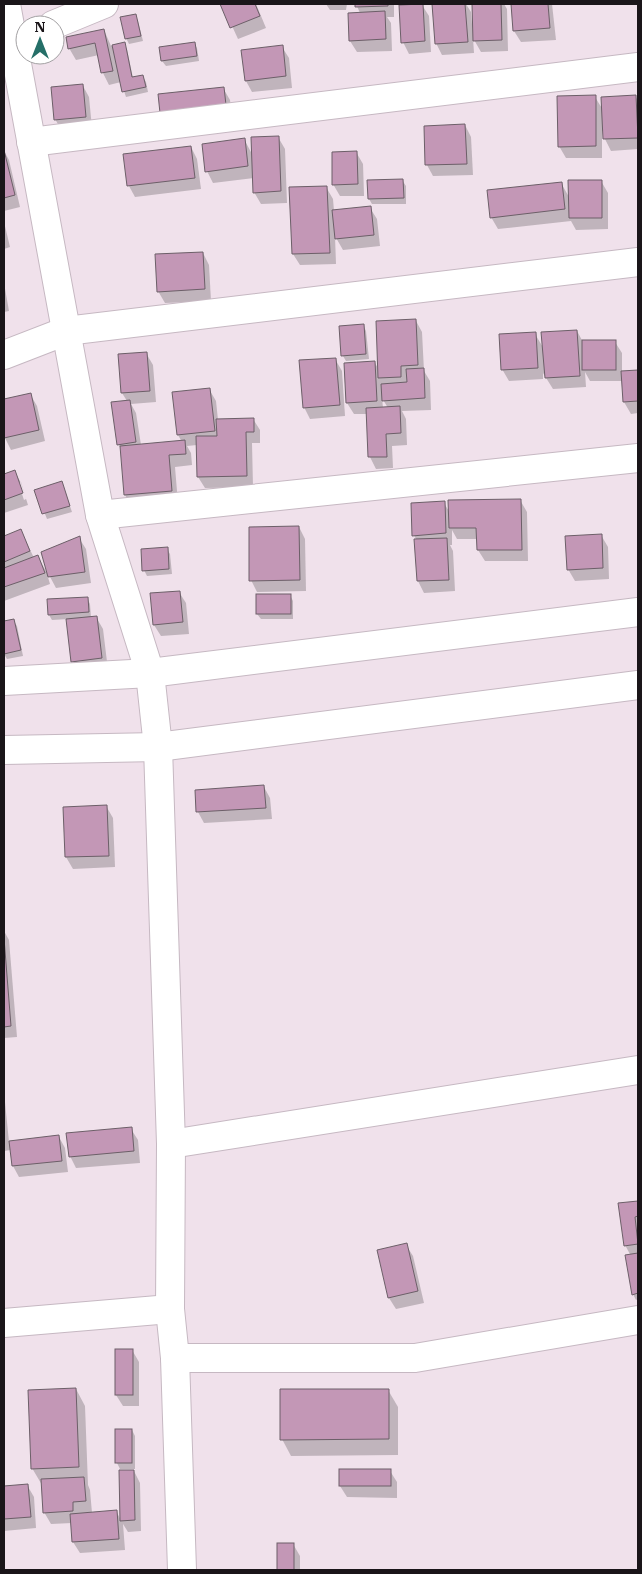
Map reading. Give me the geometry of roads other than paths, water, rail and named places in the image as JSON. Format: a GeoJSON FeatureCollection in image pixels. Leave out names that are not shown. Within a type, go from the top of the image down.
{"type":"FeatureCollection","features":[{"type":"Feature","properties":{"kind":"street"},"geometry":{"type":"LineString","coordinates":[[6,4],[100,515],[150,673],[158,746],[171,1144],[170,1309],[174,1358],[182,1570]]}},
{"type":"Feature","properties":{"kind":"street"},"geometry":{"type":"LineString","coordinates":[[65,20],[104,4]]}},
{"type":"Feature","properties":{"kind":"street"},"geometry":{"type":"LineString","coordinates":[[31,142],[638,66]]}},
{"type":"Feature","properties":{"kind":"street"},"geometry":{"type":"LineString","coordinates":[[4,355],[66,331],[638,262]]}},
{"type":"Feature","properties":{"kind":"street"},"geometry":{"type":"LineString","coordinates":[[100,515],[638,458]]}},
{"type":"Feature","properties":{"kind":"street"},"geometry":{"type":"LineString","coordinates":[[4,681],[150,673],[638,612]]}},
{"type":"Feature","properties":{"kind":"street"},"geometry":{"type":"LineString","coordinates":[[4,750],[158,746],[638,685]]}},
{"type":"Feature","properties":{"kind":"street"},"geometry":{"type":"LineString","coordinates":[[171,1144],[638,1070]]}},
{"type":"Feature","properties":{"kind":"street"},"geometry":{"type":"LineString","coordinates":[[4,1323],[170,1309]]}},
{"type":"Feature","properties":{"kind":"street"},"geometry":{"type":"LineString","coordinates":[[174,1358],[415,1358],[638,1320]]}}]}
